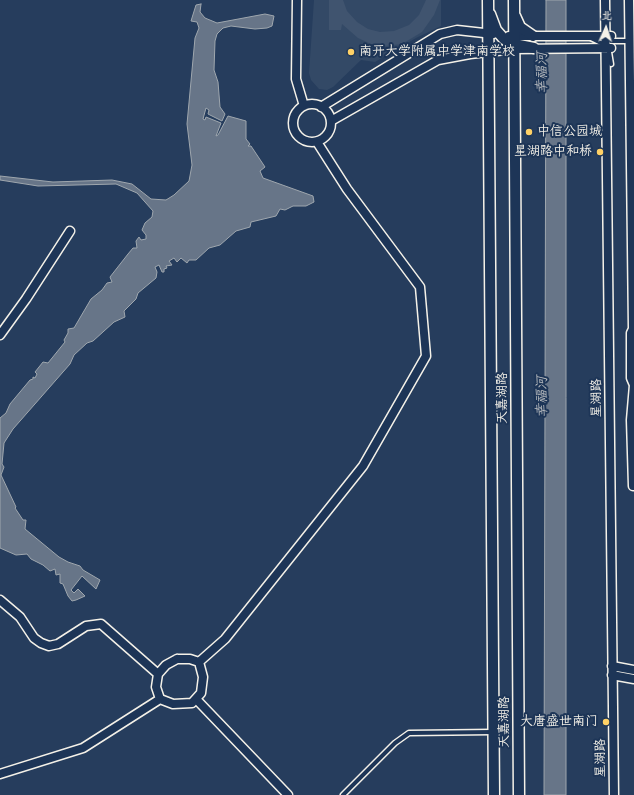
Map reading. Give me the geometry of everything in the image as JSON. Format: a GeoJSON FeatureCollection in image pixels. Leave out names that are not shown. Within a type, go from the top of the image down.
{"type":"FeatureCollection","features":[{"type":"Feature","properties":{"kind":"street"},"geometry":{"type":"LineString","coordinates":[[297,0],[296,79],[304,106]]}},
{"type":"Feature","properties":{"kind":"street","name":"星湖路"},"geometry":{"type":"LineString","coordinates":[[605,0],[608,43]]}},
{"type":"Feature","properties":{"kind":"street","name":"星湖路"},"geometry":{"type":"LineString","coordinates":[[611,0],[608,63],[614,795]]}},
{"type":"Feature","properties":{"kind":"street"},"geometry":{"type":"LineString","coordinates":[[629,0],[632,98],[633,329],[631,348],[631,378],[634,385],[631,420],[633,486]]}},
{"type":"Feature","properties":{"kind":"street"},"geometry":{"type":"LineString","coordinates":[[488,2],[491,18],[499,35]]}},
{"type":"Feature","properties":{"kind":"street","name":"天嘉湖路"},"geometry":{"type":"LineString","coordinates":[[488,2],[494,795]]}},
{"type":"Feature","properties":{"kind":"street"},"geometry":{"type":"LineString","coordinates":[[514,5],[520,26],[533,36]]}},
{"type":"Feature","properties":{"kind":"street","name":"天嘉湖路"},"geometry":{"type":"LineString","coordinates":[[514,5],[519,795]]}},
{"type":"Feature","properties":{"kind":"street"},"geometry":{"type":"LineString","coordinates":[[321,107],[440,34],[457,30],[499,35],[514,43],[534,48],[577,48],[608,43]]}},
{"type":"Feature","properties":{"kind":"street"},"geometry":{"type":"LineString","coordinates":[[331,121],[438,60],[488,52],[533,36],[577,36],[608,43]]}},
{"type":"Feature","properties":{"kind":"street"},"geometry":{"type":"LineString","coordinates":[[309,104],[321,107],[329,115],[331,121],[331,126],[326,136],[317,142],[311,142],[299,138],[293,127],[295,115],[304,106],[309,104]]}},
{"type":"Feature","properties":{"kind":"street"},"geometry":{"type":"LineString","coordinates":[[199,662],[225,639],[363,466],[426,356],[420,287],[347,189],[317,142]]}},
{"type":"Feature","properties":{"kind":"street"},"geometry":{"type":"LineString","coordinates":[[0,335],[26,299],[70,231]]}},
{"type":"Feature","properties":{"kind":"street"},"geometry":{"type":"LineString","coordinates":[[0,600],[20,617],[34,638],[41,643],[49,646],[58,644],[86,626],[101,624],[158,674]]}},
{"type":"Feature","properties":{"kind":"street"},"geometry":{"type":"LineString","coordinates":[[177,659],[190,659],[199,662],[203,677],[201,693],[192,703],[172,704],[160,699],[156,687],[158,674],[166,665],[177,659]]}},
{"type":"Feature","properties":{"kind":"street"},"geometry":{"type":"LineString","coordinates":[[614,666],[634,670]]}},
{"type":"Feature","properties":{"kind":"street"},"geometry":{"type":"LineString","coordinates":[[614,676],[634,680]]}},
{"type":"Feature","properties":{"kind":"street","name":"星湖路"},"geometry":{"type":"LineString","coordinates":[[614,676],[617,795]]}},
{"type":"Feature","properties":{"kind":"street"},"geometry":{"type":"LineString","coordinates":[[0,774],[83,748],[160,699]]}},
{"type":"Feature","properties":{"kind":"street"},"geometry":{"type":"LineString","coordinates":[[196,699],[288,795]]}},
{"type":"Feature","properties":{"kind":"lane"},"geometry":{"type":"LineString","coordinates":[[608,43],[631,46]]}},
{"type":"Feature","properties":{"kind":"lane"},"geometry":{"type":"LineString","coordinates":[[577,48],[600,52],[608,63]]}},
{"type":"Feature","properties":{"kind":"lane"},"geometry":{"type":"LineString","coordinates":[[343,795],[394,743],[409,733],[493,732]]}},
{"type":"Feature","properties":{"kind":"shaded area","name":"南开大学附属中学津南学校"},"geometry":{"type":"Polygon","coordinates":[[[314,0],[441,0],[441,26],[416,38],[375,62],[361,60],[333,87],[327,90],[319,89],[311,80],[309,73],[314,0]]]}},
{"type":"Feature","properties":{"kind":"shaded area"},"geometry":{"type":"Polygon","coordinates":[[[329,0],[343,0],[347,11],[357,22],[368,29],[380,32],[394,31],[409,25],[419,15],[426,0],[440,0],[434,15],[422,32],[402,44],[385,46],[371,44],[358,38],[342,24],[341,30],[329,30],[329,0]]]}},
{"type":"Feature","properties":{"kind":"shaded area"},"geometry":{"type":"Polygon","coordinates":[[[546,0],[566,0],[566,795],[544,795],[546,0]]]}},
{"type":"Feature","properties":{"kind":"shaded area"},"geometry":{"type":"Polygon","coordinates":[[[201,4],[200,12],[205,18],[217,23],[265,14],[274,16],[272,26],[267,28],[255,29],[231,26],[223,28],[217,34],[215,41],[214,70],[218,82],[220,107],[225,114],[222,121],[208,114],[209,110],[206,108],[203,119],[205,120],[206,117],[221,123],[216,136],[218,135],[228,116],[246,121],[246,139],[250,144],[248,146],[251,146],[265,167],[260,171],[263,178],[313,196],[314,202],[306,206],[293,206],[285,210],[280,209],[276,216],[251,222],[250,227],[236,231],[220,245],[209,248],[196,260],[189,260],[187,263],[181,258],[177,262],[174,258],[169,261],[172,265],[166,266],[167,268],[164,269],[164,272],[162,272],[159,265],[155,267],[157,272],[156,278],[138,293],[136,299],[124,311],[125,317],[114,322],[93,341],[87,343],[74,355],[70,364],[13,429],[4,443],[2,464],[4,467],[1,475],[16,507],[15,508],[23,520],[26,520],[25,529],[59,557],[80,566],[83,570],[100,580],[96,589],[82,576],[71,590],[74,593],[78,589],[85,596],[72,601],[63,584],[60,583],[60,574],[56,575],[55,569],[50,571],[43,565],[31,559],[27,554],[16,555],[0,548],[0,418],[6,413],[10,404],[30,380],[33,379],[33,377],[35,378],[37,374],[35,372],[43,362],[48,363],[65,342],[64,340],[68,333],[68,329],[74,328],[91,299],[102,290],[107,283],[112,282],[110,277],[133,248],[137,248],[136,241],[139,237],[141,240],[146,239],[146,235],[142,230],[145,223],[152,217],[153,211],[137,193],[116,184],[38,186],[0,180],[0,176],[53,182],[112,180],[132,184],[151,199],[166,200],[174,195],[189,181],[192,165],[187,124],[195,38],[199,28],[197,22],[191,21],[196,5],[201,4]]]}},
{"type":"Feature","properties":{"kind":"place","name":"南开大学附属中学津南学校"},"geometry":{"type":"Point","coordinates":[351,52]}},
{"type":"Feature","properties":{"kind":"place","name":"中信公园城"},"geometry":{"type":"Point","coordinates":[529,132]}},
{"type":"Feature","properties":{"kind":"place","name":"星湖路中和桥"},"geometry":{"type":"Point","coordinates":[600,152]}},
{"type":"Feature","properties":{"kind":"place","name":"大唐盛世南门"},"geometry":{"type":"Point","coordinates":[606,722]}},
{"type":"Feature","properties":{"kind":"water label","name":"幸福河"},"geometry":{"type":"Point","coordinates":[542,73]}},
{"type":"Feature","properties":{"kind":"water label","name":"幸福河"},"geometry":{"type":"Point","coordinates":[542,397]}}]}
